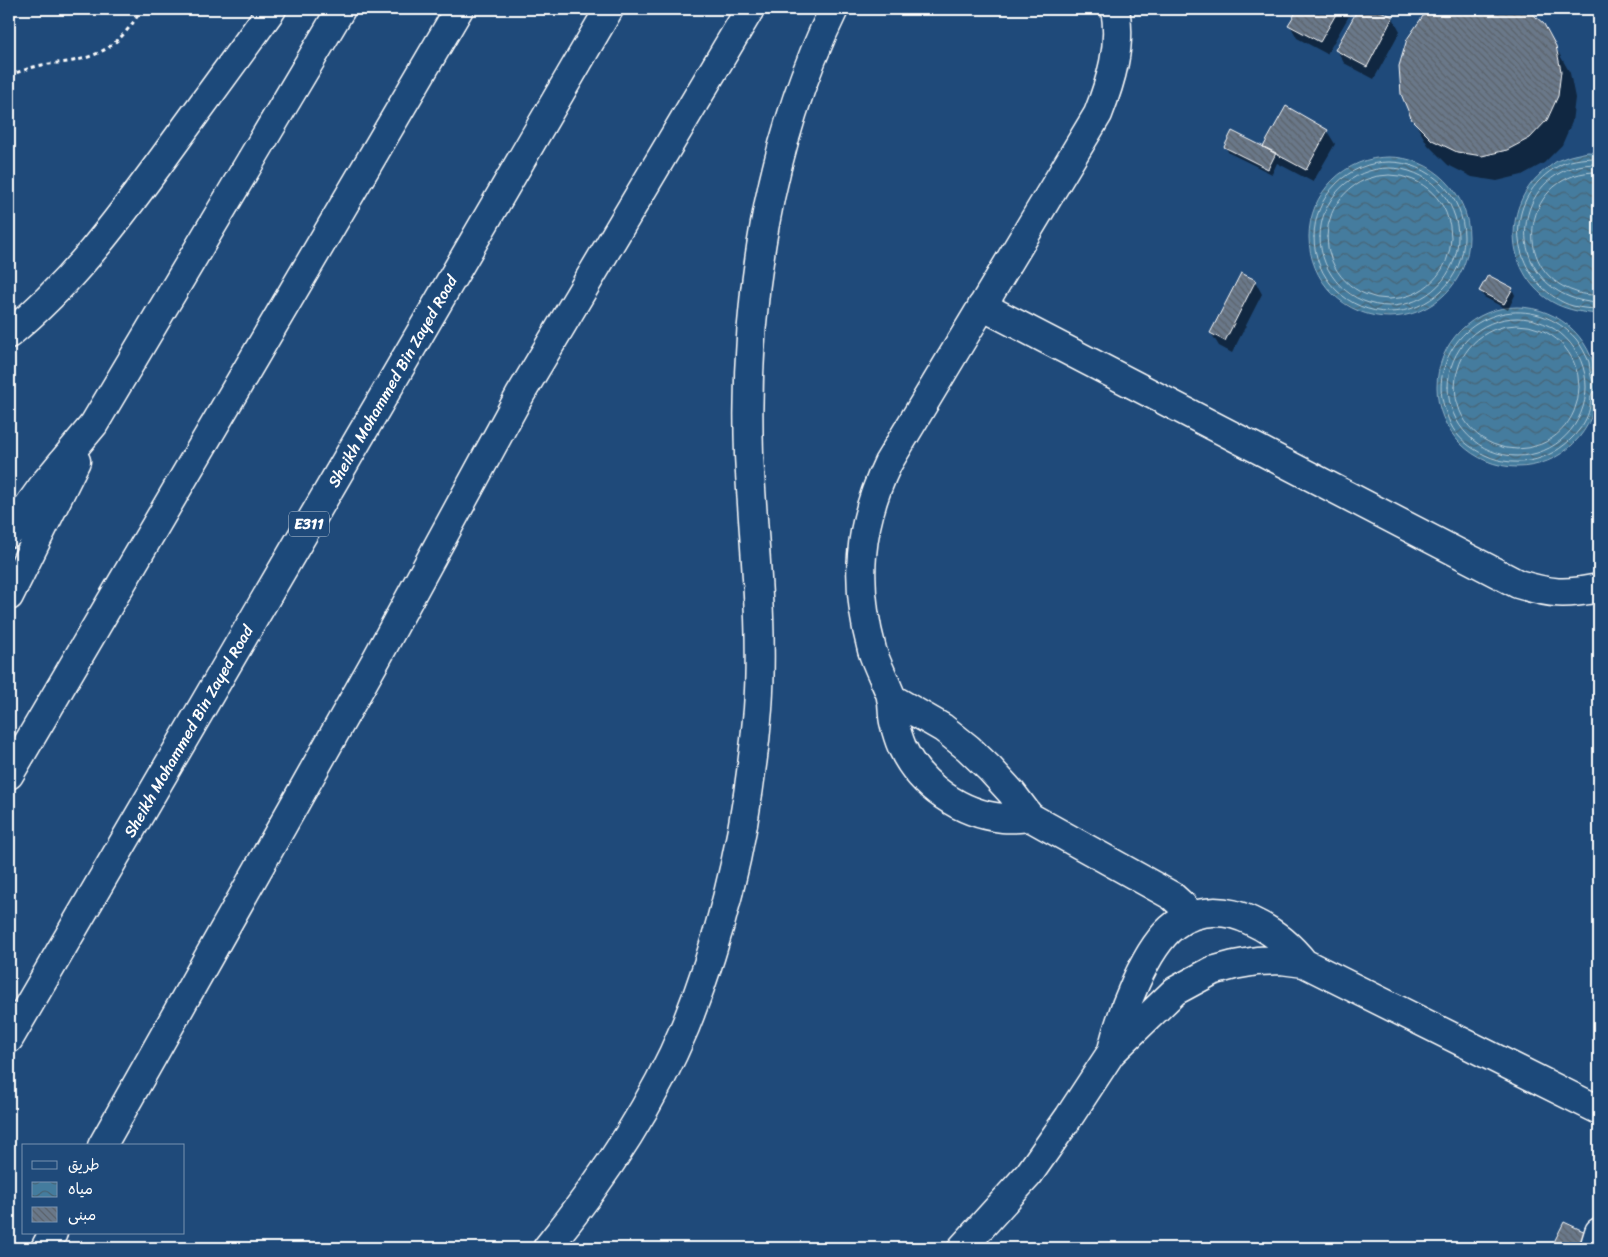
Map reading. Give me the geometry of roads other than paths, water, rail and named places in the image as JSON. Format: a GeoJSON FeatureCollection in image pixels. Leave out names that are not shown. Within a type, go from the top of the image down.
{"type":"FeatureCollection","features":[{"type":"Feature","properties":{"kind":"main road"},"geometry":{"type":"LineString","coordinates":[[9,334],[25,321],[75,271],[120,217],[272,9]]}},
{"type":"Feature","properties":{"kind":"main road"},"geometry":{"type":"LineString","coordinates":[[9,596],[94,424],[341,9]]}},
{"type":"Feature","properties":{"kind":"main road"},"geometry":{"type":"LineString","coordinates":[[9,775],[459,9]]}},
{"type":"Feature","properties":{"kind":"main road","name":"Sheikh Mohammed Bin Zayed Road"},"geometry":{"type":"LineString","coordinates":[[9,1039],[609,9]]}},
{"type":"Feature","properties":{"kind":"main road"},"geometry":{"type":"LineString","coordinates":[[103,1144],[382,649],[520,395],[750,9]]}},
{"type":"Feature","properties":{"kind":"main road"},"geometry":{"type":"LineString","coordinates":[[547,1248],[602,1177],[660,1079],[684,1028],[722,922],[750,779],[758,708],[759,626],[749,456],[748,391],[751,330],[758,267],[768,205],[783,144],[803,84],[834,9]]}},
{"type":"Feature","properties":{"kind":"main road"},"geometry":{"type":"LineString","coordinates":[[1030,818],[1004,818],[979,813],[955,803],[934,788],[916,770],[903,748],[894,723],[891,698],[873,652],[862,601],[861,559],[869,511],[876,487],[888,463],[1098,114],[1110,82],[1116,48],[1115,9]]}},
{"type":"Feature","properties":{"kind":"main road"},"geometry":{"type":"LineString","coordinates":[[982,306],[1518,584],[1545,592],[1572,593],[1599,588]]}},
{"type":"Feature","properties":{"kind":"main road"},"geometry":{"type":"LineString","coordinates":[[9,533],[45,483],[94,424]]}},
{"type":"Feature","properties":{"kind":"main road"},"geometry":{"type":"LineString","coordinates":[[891,698],[943,728],[968,748],[1011,792],[1030,818],[1172,896],[1183,906],[1190,917]]}},
{"type":"Feature","properties":{"kind":"main road"},"geometry":{"type":"LineString","coordinates":[[1111,1053],[1126,1004],[1138,977],[1153,951],[1175,925],[1190,917],[1207,912],[1224,912],[1240,915],[1273,932],[1304,963]]}},
{"type":"Feature","properties":{"kind":"main road"},"geometry":{"type":"LineString","coordinates":[[962,1248],[1029,1174],[1111,1053],[1175,992],[1212,971],[1234,964],[1281,960],[1304,963],[1599,1110]]}},
{"type":"Feature","properties":{"kind":"main road"},"geometry":{"type":"LineString","coordinates":[[1594,1248],[1599,1232]]}},
{"type":"Feature","properties":{"kind":"main road"},"geometry":{"type":"LineString","coordinates":[[45,1248],[52,1234]]}},
{"type":"Feature","properties":{"kind":"water"},"geometry":{"type":"Polygon","coordinates":[[[1588,152],[1599,153],[1599,313],[1597,314],[1564,307],[1546,298],[1532,284],[1522,268],[1516,250],[1514,232],[1517,213],[1523,196],[1534,180],[1558,160],[1588,152]]]}},
{"type":"Feature","properties":{"kind":"water"},"geometry":{"type":"Polygon","coordinates":[[[1397,157],[1427,166],[1446,180],[1456,192],[1463,206],[1468,221],[1468,253],[1463,268],[1456,282],[1446,294],[1434,304],[1412,314],[1397,317],[1381,317],[1366,314],[1344,304],[1322,282],[1310,253],[1309,229],[1312,214],[1322,192],[1344,170],[1373,158],[1397,157]]]}},
{"type":"Feature","properties":{"kind":"water"},"geometry":{"type":"Polygon","coordinates":[[[1525,307],[1555,316],[1574,330],[1584,342],[1591,356],[1596,371],[1596,403],[1591,418],[1584,432],[1574,444],[1562,454],[1540,464],[1525,467],[1509,467],[1494,464],[1472,454],[1450,432],[1438,403],[1437,379],[1440,364],[1450,342],[1472,320],[1501,308],[1525,307]]]}}]}
